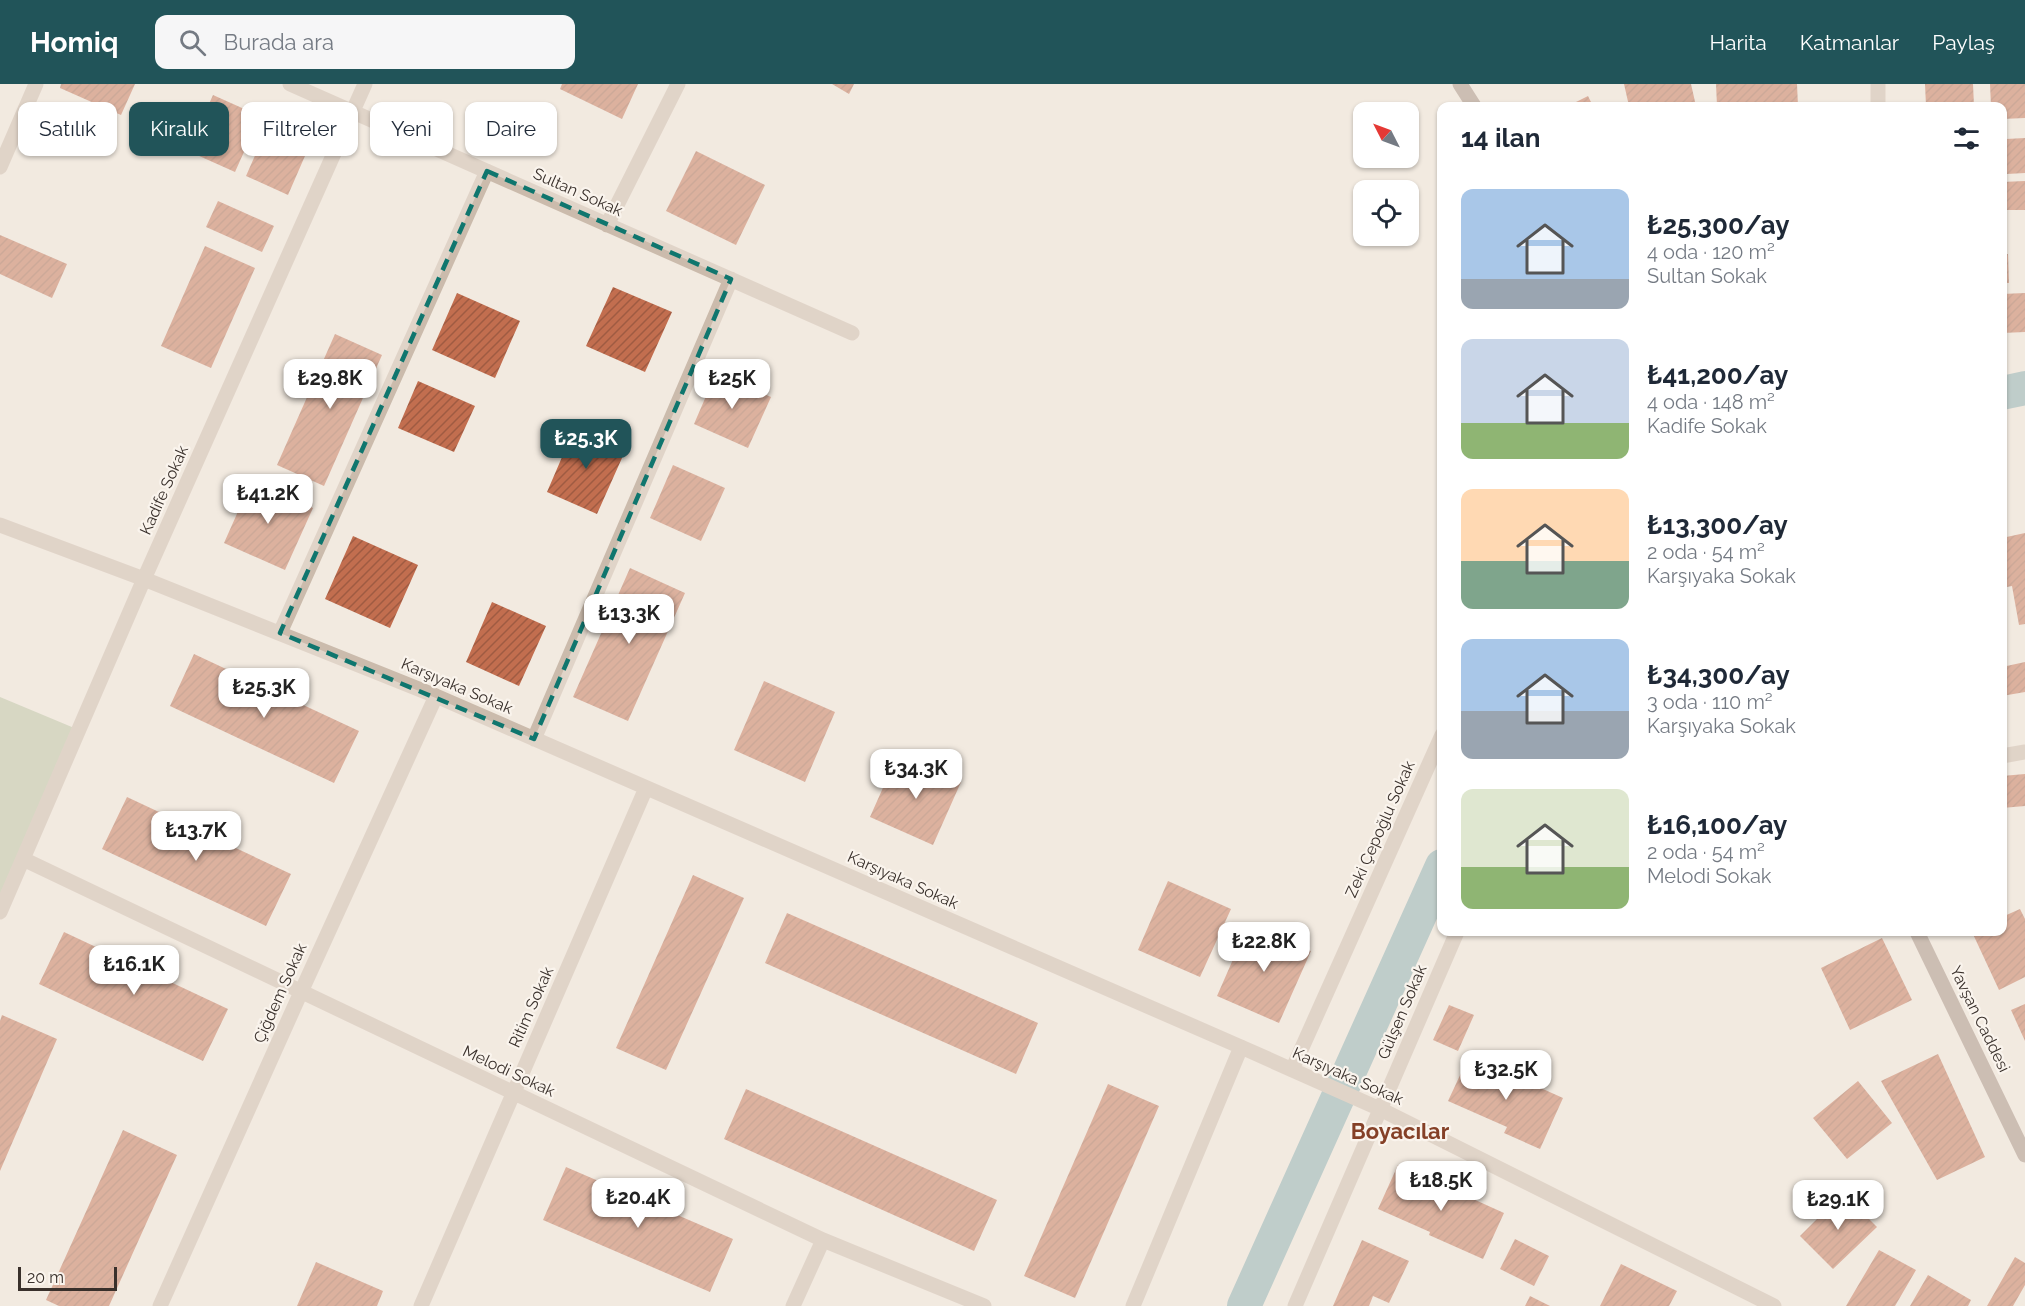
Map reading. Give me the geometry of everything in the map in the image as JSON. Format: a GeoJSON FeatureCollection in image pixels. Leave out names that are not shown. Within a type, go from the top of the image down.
{"type":"FeatureCollection","features":[{"type":"Feature","properties":{"kind":"street"},"geometry":{"type":"LineString","coordinates":[[0,167],[36,84]]}},
{"type":"Feature","properties":{"kind":"street","name":"Sultan Sokak"},"geometry":{"type":"LineString","coordinates":[[290,84],[330,102]]}},
{"type":"Feature","properties":{"kind":"street","name":"Kadife Sokak"},"geometry":{"type":"LineString","coordinates":[[357,102],[365,84]]}},
{"type":"Feature","properties":{"kind":"street"},"geometry":{"type":"LineString","coordinates":[[607,225],[678,84]]}},
{"type":"Feature","properties":{"kind":"street"},"geometry":{"type":"LineString","coordinates":[[1460,84],[1471,102]]}},
{"type":"Feature","properties":{"kind":"street"},"geometry":{"type":"LineString","coordinates":[[1878,84],[1878,102]]}},
{"type":"Feature","properties":{"kind":"street","name":"Sultan Sokak"},"geometry":{"type":"LineString","coordinates":[[358,114],[852,333]]}},
{"type":"Feature","properties":{"kind":"street","name":"Kadife Sokak"},"geometry":{"type":"LineString","coordinates":[[0,912],[144,579],[333,156]]}},
{"type":"Feature","properties":{"kind":"street"},"geometry":{"type":"LineString","coordinates":[[280,633],[487,171]]}},
{"type":"Feature","properties":{"kind":"street"},"geometry":{"type":"LineString","coordinates":[[534,739],[730,279]]}},
{"type":"Feature","properties":{"kind":"street","name":"Karşıyaka Sokak"},"geometry":{"type":"LineString","coordinates":[[0,525],[144,579],[436,696],[1241,1047],[1380,1109],[1774,1306]]}},
{"type":"Feature","properties":{"kind":"street","name":"Çiğdem Sokak"},"geometry":{"type":"LineString","coordinates":[[160,1306],[300,992],[436,696]]}},
{"type":"Feature","properties":{"kind":"street","name":"Zeki Çepoğlu Sokak"},"geometry":{"type":"LineString","coordinates":[[1292,1070],[1437,746]]}},
{"type":"Feature","properties":{"kind":"street"},"geometry":{"type":"LineString","coordinates":[[2007,755],[2025,752]]}},
{"type":"Feature","properties":{"kind":"street","name":"Ritim Sokak"},"geometry":{"type":"LineString","coordinates":[[421,1306],[646,788]]}},
{"type":"Feature","properties":{"kind":"street","name":"Melodi Sokak"},"geometry":{"type":"LineString","coordinates":[[23,860],[823,1240],[984,1306]]}},
{"type":"Feature","properties":{"kind":"street","name":"Gülşen Sokak"},"geometry":{"type":"LineString","coordinates":[[1294,1306],[1455,936]]}},
{"type":"Feature","properties":{"kind":"street","name":"Yavşan Caddesi"},"geometry":{"type":"LineString","coordinates":[[1919,936],[2025,1155]]}},
{"type":"Feature","properties":{"kind":"street"},"geometry":{"type":"LineString","coordinates":[[1133,1306],[1241,1047]]}},
{"type":"Feature","properties":{"kind":"street"},"geometry":{"type":"LineString","coordinates":[[793,1306],[823,1240]]}},
{"type":"Feature","properties":{"kind":"highlighted area"},"geometry":{"type":"Polygon","coordinates":[[[487,171],[731,279],[534,739],[280,633],[487,171]]]}},
{"type":"Feature","properties":{"kind":"green space"},"geometry":{"type":"Polygon","coordinates":[[[0,697],[79,730],[0,912],[0,697]]]}},
{"type":"Feature","properties":{"kind":"building"},"geometry":{"type":"Polygon","coordinates":[[[61,84],[135,84],[121,115],[117,113],[117,102],[92,102],[60,88],[61,84]]]}},
{"type":"Feature","properties":{"kind":"building"},"geometry":{"type":"Polygon","coordinates":[[[562,84],[638,84],[622,119],[560,89],[562,84]]]}},
{"type":"Feature","properties":{"kind":"building"},"geometry":{"type":"Polygon","coordinates":[[[832,84],[854,84],[849,94],[832,84]]]}},
{"type":"Feature","properties":{"kind":"building"},"geometry":{"type":"Polygon","coordinates":[[[1624,84],[1691,84],[1695,102],[1628,102],[1624,84]]]}},
{"type":"Feature","properties":{"kind":"building"},"geometry":{"type":"Polygon","coordinates":[[[1716,84],[1797,84],[1798,102],[1717,102],[1716,84]]]}},
{"type":"Feature","properties":{"kind":"building"},"geometry":{"type":"Polygon","coordinates":[[[1925,84],[1973,84],[1974,102],[1926,102],[1925,84]]]}},
{"type":"Feature","properties":{"kind":"building"},"geometry":{"type":"Polygon","coordinates":[[[1990,84],[2025,84],[2025,118],[2007,119],[2007,102],[1991,102],[1990,84]]]}},
{"type":"Feature","properties":{"kind":"building"},"geometry":{"type":"Polygon","coordinates":[[[213,95],[229,102],[210,102],[213,95]]]}},
{"type":"Feature","properties":{"kind":"building"},"geometry":{"type":"Polygon","coordinates":[[[1588,96],[1591,102],[1576,102],[1588,96]]]}},
{"type":"Feature","properties":{"kind":"building"},"geometry":{"type":"Polygon","coordinates":[[[229,102],[241,108],[242,156],[235,172],[199,156],[229,156],[229,102]]]}},
{"type":"Feature","properties":{"kind":"building"},"geometry":{"type":"Polygon","coordinates":[[[2025,138],[2025,173],[2007,174],[2007,139],[2025,138]]]}},
{"type":"Feature","properties":{"kind":"building"},"geometry":{"type":"Polygon","coordinates":[[[696,151],[765,185],[736,245],[666,211],[696,151]]]}},
{"type":"Feature","properties":{"kind":"building"},"geometry":{"type":"Polygon","coordinates":[[[255,156],[305,156],[288,195],[246,176],[255,156]]]}},
{"type":"Feature","properties":{"kind":"building"},"geometry":{"type":"Polygon","coordinates":[[[2025,181],[2025,210],[2007,210],[2007,182],[2025,181]]]}},
{"type":"Feature","properties":{"kind":"building"},"geometry":{"type":"Polygon","coordinates":[[[218,201],[274,226],[262,252],[206,227],[218,201]]]}},
{"type":"Feature","properties":{"kind":"building"},"geometry":{"type":"Polygon","coordinates":[[[0,235],[67,264],[52,298],[0,274],[0,235]]]}},
{"type":"Feature","properties":{"kind":"building"},"geometry":{"type":"Polygon","coordinates":[[[205,246],[255,268],[211,368],[161,346],[205,246]]]}},
{"type":"Feature","properties":{"kind":"building"},"geometry":{"type":"Polygon","coordinates":[[[2007,254],[2008,254],[2009,283],[2007,283],[2007,254]]]}},
{"type":"Feature","properties":{"kind":"building"},"geometry":{"type":"Polygon","coordinates":[[[613,287],[672,312],[645,372],[586,346],[613,287]]]}},
{"type":"Feature","properties":{"kind":"building"},"geometry":{"type":"Polygon","coordinates":[[[457,293],[520,321],[495,378],[432,350],[457,293]]]}},
{"type":"Feature","properties":{"kind":"building"},"geometry":{"type":"Polygon","coordinates":[[[2025,293],[2025,332],[2007,333],[2007,294],[2025,293]]]}},
{"type":"Feature","properties":{"kind":"building"},"geometry":{"type":"Polygon","coordinates":[[[335,334],[382,355],[324,486],[277,465],[335,334]]]}},
{"type":"Feature","properties":{"kind":"building"},"geometry":{"type":"Polygon","coordinates":[[[716,373],[771,397],[748,448],[694,424],[716,373]]]}},
{"type":"Feature","properties":{"kind":"building"},"geometry":{"type":"Polygon","coordinates":[[[418,381],[475,406],[454,452],[398,428],[418,381]]]}},
{"type":"Feature","properties":{"kind":"building"},"geometry":{"type":"Polygon","coordinates":[[[575,427],[626,449],[597,514],[547,492],[575,427]]]}},
{"type":"Feature","properties":{"kind":"building"},"geometry":{"type":"Polygon","coordinates":[[[673,465],[725,488],[701,541],[650,518],[673,465]]]}},
{"type":"Feature","properties":{"kind":"building"},"geometry":{"type":"Polygon","coordinates":[[[252,480],[313,508],[285,570],[224,543],[252,480]]]}},
{"type":"Feature","properties":{"kind":"building"},"geometry":{"type":"Polygon","coordinates":[[[2025,533],[2025,624],[2019,625],[2012,586],[2007,587],[2007,537],[2025,533]]]}},
{"type":"Feature","properties":{"kind":"building"},"geometry":{"type":"Polygon","coordinates":[[[353,536],[418,565],[390,628],[325,599],[353,536]]]}},
{"type":"Feature","properties":{"kind":"building"},"geometry":{"type":"Polygon","coordinates":[[[630,568],[685,593],[628,721],[573,697],[630,568]]]}},
{"type":"Feature","properties":{"kind":"building"},"geometry":{"type":"Polygon","coordinates":[[[492,602],[546,626],[519,686],[466,662],[492,602]]]}},
{"type":"Feature","properties":{"kind":"building"},"geometry":{"type":"Polygon","coordinates":[[[194,654],[359,731],[334,783],[170,706],[194,654]]]}},
{"type":"Feature","properties":{"kind":"building"},"geometry":{"type":"Polygon","coordinates":[[[2025,662],[2025,692],[2007,695],[2007,666],[2025,662]]]}},
{"type":"Feature","properties":{"kind":"building"},"geometry":{"type":"Polygon","coordinates":[[[764,681],[835,712],[805,782],[734,750],[764,681]]]}},
{"type":"Feature","properties":{"kind":"building"},"geometry":{"type":"Polygon","coordinates":[[[898,754],[961,782],[933,845],[870,817],[898,754]]]}},
{"type":"Feature","properties":{"kind":"building"},"geometry":{"type":"Polygon","coordinates":[[[2025,774],[2025,806],[2007,808],[2007,776],[2025,774]]]}},
{"type":"Feature","properties":{"kind":"building"},"geometry":{"type":"Polygon","coordinates":[[[127,797],[291,874],[266,926],[102,849],[127,797]]]}},
{"type":"Feature","properties":{"kind":"building"},"geometry":{"type":"Polygon","coordinates":[[[693,875],[744,898],[666,1070],[616,1048],[693,875]]]}},
{"type":"Feature","properties":{"kind":"building"},"geometry":{"type":"Polygon","coordinates":[[[1168,881],[1231,909],[1200,977],[1138,950],[1168,881]]]}},
{"type":"Feature","properties":{"kind":"building"},"geometry":{"type":"Polygon","coordinates":[[[2020,909],[2025,919],[2025,977],[1999,990],[1974,936],[2007,936],[2007,915],[2020,909]]]}},
{"type":"Feature","properties":{"kind":"building"},"geometry":{"type":"Polygon","coordinates":[[[787,913],[1038,1023],[1016,1074],[765,963],[787,913]]]}},
{"type":"Feature","properties":{"kind":"building"},"geometry":{"type":"Polygon","coordinates":[[[1249,923],[1311,951],[1279,1023],[1217,996],[1249,923]]]}},
{"type":"Feature","properties":{"kind":"building"},"geometry":{"type":"Polygon","coordinates":[[[64,932],[228,1009],[203,1061],[39,984],[64,932]]]}},
{"type":"Feature","properties":{"kind":"building"},"geometry":{"type":"Polygon","coordinates":[[[1882,938],[1912,1000],[1850,1030],[1821,968],[1882,938]]]}},
{"type":"Feature","properties":{"kind":"building"},"geometry":{"type":"Polygon","coordinates":[[[2025,1004],[2025,1041],[2011,1010],[2025,1004]]]}},
{"type":"Feature","properties":{"kind":"building"},"geometry":{"type":"Polygon","coordinates":[[[1449,1005],[1474,1015],[1458,1051],[1433,1040],[1449,1005]]]}},
{"type":"Feature","properties":{"kind":"building"},"geometry":{"type":"Polygon","coordinates":[[[2,1015],[57,1039],[0,1171],[0,1021],[2,1015]]]}},
{"type":"Feature","properties":{"kind":"building"},"geometry":{"type":"Polygon","coordinates":[[[1938,1054],[1985,1157],[1937,1180],[1881,1081],[1938,1054]]]}},
{"type":"Feature","properties":{"kind":"building"},"geometry":{"type":"Polygon","coordinates":[[[1469,1056],[1563,1098],[1540,1149],[1504,1133],[1507,1127],[1448,1101],[1469,1056]]]}},
{"type":"Feature","properties":{"kind":"building"},"geometry":{"type":"Polygon","coordinates":[[[1858,1081],[1892,1123],[1847,1159],[1813,1118],[1858,1081]]]}},
{"type":"Feature","properties":{"kind":"building"},"geometry":{"type":"Polygon","coordinates":[[[1108,1084],[1159,1106],[1075,1298],[1024,1276],[1108,1084]]]}},
{"type":"Feature","properties":{"kind":"building"},"geometry":{"type":"Polygon","coordinates":[[[746,1089],[997,1200],[974,1251],[724,1139],[746,1089]]]}},
{"type":"Feature","properties":{"kind":"building"},"geometry":{"type":"Polygon","coordinates":[[[123,1130],[177,1155],[109,1306],[59,1306],[46,1300],[123,1130]]]}},
{"type":"Feature","properties":{"kind":"building"},"geometry":{"type":"Polygon","coordinates":[[[1398,1165],[1504,1213],[1483,1259],[1378,1209],[1398,1165]]]}},
{"type":"Feature","properties":{"kind":"building"},"geometry":{"type":"Polygon","coordinates":[[[566,1167],[733,1239],[710,1292],[543,1220],[566,1167]]]}},
{"type":"Feature","properties":{"kind":"building"},"geometry":{"type":"Polygon","coordinates":[[[1843,1193],[1877,1227],[1833,1269],[1800,1236],[1843,1193]]]}},
{"type":"Feature","properties":{"kind":"building"},"geometry":{"type":"Polygon","coordinates":[[[1515,1239],[1549,1256],[1534,1286],[1500,1269],[1515,1239]]]}},
{"type":"Feature","properties":{"kind":"building"},"geometry":{"type":"Polygon","coordinates":[[[1362,1240],[1409,1261],[1389,1303],[1373,1296],[1369,1306],[1333,1306],[1362,1240]]]}},
{"type":"Feature","properties":{"kind":"building"},"geometry":{"type":"Polygon","coordinates":[[[1879,1250],[1916,1270],[1895,1306],[1846,1306],[1879,1250]]]}},
{"type":"Feature","properties":{"kind":"building"},"geometry":{"type":"Polygon","coordinates":[[[2015,1257],[2025,1263],[2025,1285],[2013,1306],[1987,1306],[2015,1257]]]}},
{"type":"Feature","properties":{"kind":"building"},"geometry":{"type":"Polygon","coordinates":[[[316,1262],[383,1291],[377,1306],[297,1306],[316,1262]]]}},
{"type":"Feature","properties":{"kind":"building"},"geometry":{"type":"Polygon","coordinates":[[[1621,1264],[1677,1291],[1669,1306],[1600,1306],[1621,1264]]]}},
{"type":"Feature","properties":{"kind":"building"},"geometry":{"type":"Polygon","coordinates":[[[1928,1275],[1971,1300],[1968,1306],[1910,1306],[1928,1275]]]}},
{"type":"Feature","properties":{"kind":"building"},"geometry":{"type":"Polygon","coordinates":[[[1530,1296],[1550,1306],[1525,1306],[1530,1296]]]}},
{"type":"Feature","properties":{"kind":"waterway"},"geometry":{"type":"LineString","coordinates":[[2007,392],[2025,388]]}},
{"type":"Feature","properties":{"kind":"waterway"},"geometry":{"type":"LineString","coordinates":[[1244,1306],[1437,877]]}},
{"type":"Feature","properties":{"kind":"district","name":"Boyacılar"},"geometry":{"type":"Point","coordinates":[1400,1131]}}]}
